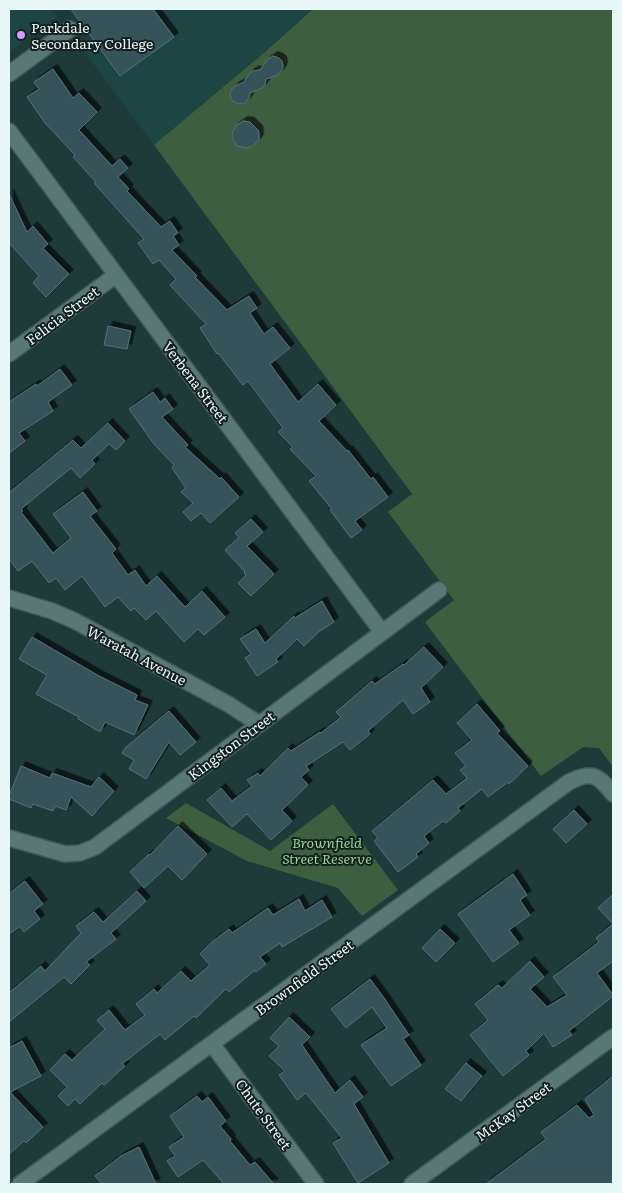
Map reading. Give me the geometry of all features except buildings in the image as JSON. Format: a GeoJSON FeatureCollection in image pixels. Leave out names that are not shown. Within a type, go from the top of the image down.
{"type":"FeatureCollection","features":[{"type":"Feature","properties":{"kind":"street"},"geometry":{"type":"LineString","coordinates":[[9,74],[70,29]]}},
{"type":"Feature","properties":{"kind":"street","name":"Verbena Street"},"geometry":{"type":"LineString","coordinates":[[9,131],[382,632]]}},
{"type":"Feature","properties":{"kind":"street","name":"Felicia Street"},"geometry":{"type":"LineString","coordinates":[[9,354],[116,275]]}},
{"type":"Feature","properties":{"kind":"street","name":"Kingston Street"},"geometry":{"type":"LineString","coordinates":[[9,838],[65,854],[80,853],[95,846],[439,590]]}},
{"type":"Feature","properties":{"kind":"street","name":"Waratah Avenue"},"geometry":{"type":"LineString","coordinates":[[9,598],[52,611],[75,622],[228,704],[259,724]]}},
{"type":"Feature","properties":{"kind":"street","name":"Brownfield Street"},"geometry":{"type":"LineString","coordinates":[[20,1184],[569,782],[576,778],[597,777],[613,794]]}},
{"type":"Feature","properties":{"kind":"street","name":"McKay Street"},"geometry":{"type":"LineString","coordinates":[[412,1184],[613,1037]]}},
{"type":"Feature","properties":{"kind":"street","name":"Chute Street"},"geometry":{"type":"LineString","coordinates":[[212,1044],[316,1184]]}},
{"type":"Feature","properties":{"kind":"shaded area","name":"Parkdale Secondary College"},"geometry":{"type":"Polygon","coordinates":[[[9,9],[50,9],[56,17],[9,52],[9,9]]]}},
{"type":"Feature","properties":{"kind":"shaded area"},"geometry":{"type":"Polygon","coordinates":[[[68,9],[314,9],[154,145],[80,46],[90,38],[68,9]]]}},
{"type":"Feature","properties":{"kind":"green space"},"geometry":{"type":"Polygon","coordinates":[[[313,9],[613,9],[613,767],[599,748],[583,747],[541,776],[425,622],[454,600],[388,512],[412,494],[154,145],[313,9]]]}},
{"type":"Feature","properties":{"kind":"green space","name":"Brownfield Street Reserve"},"geometry":{"type":"Polygon","coordinates":[[[186,803],[270,851],[333,804],[398,890],[362,916],[338,888],[247,861],[166,818],[186,803]]]}},
{"type":"Feature","properties":{"kind":"place","name":"Parkdale Secondary College"},"geometry":{"type":"Point","coordinates":[21,35]}}]}
